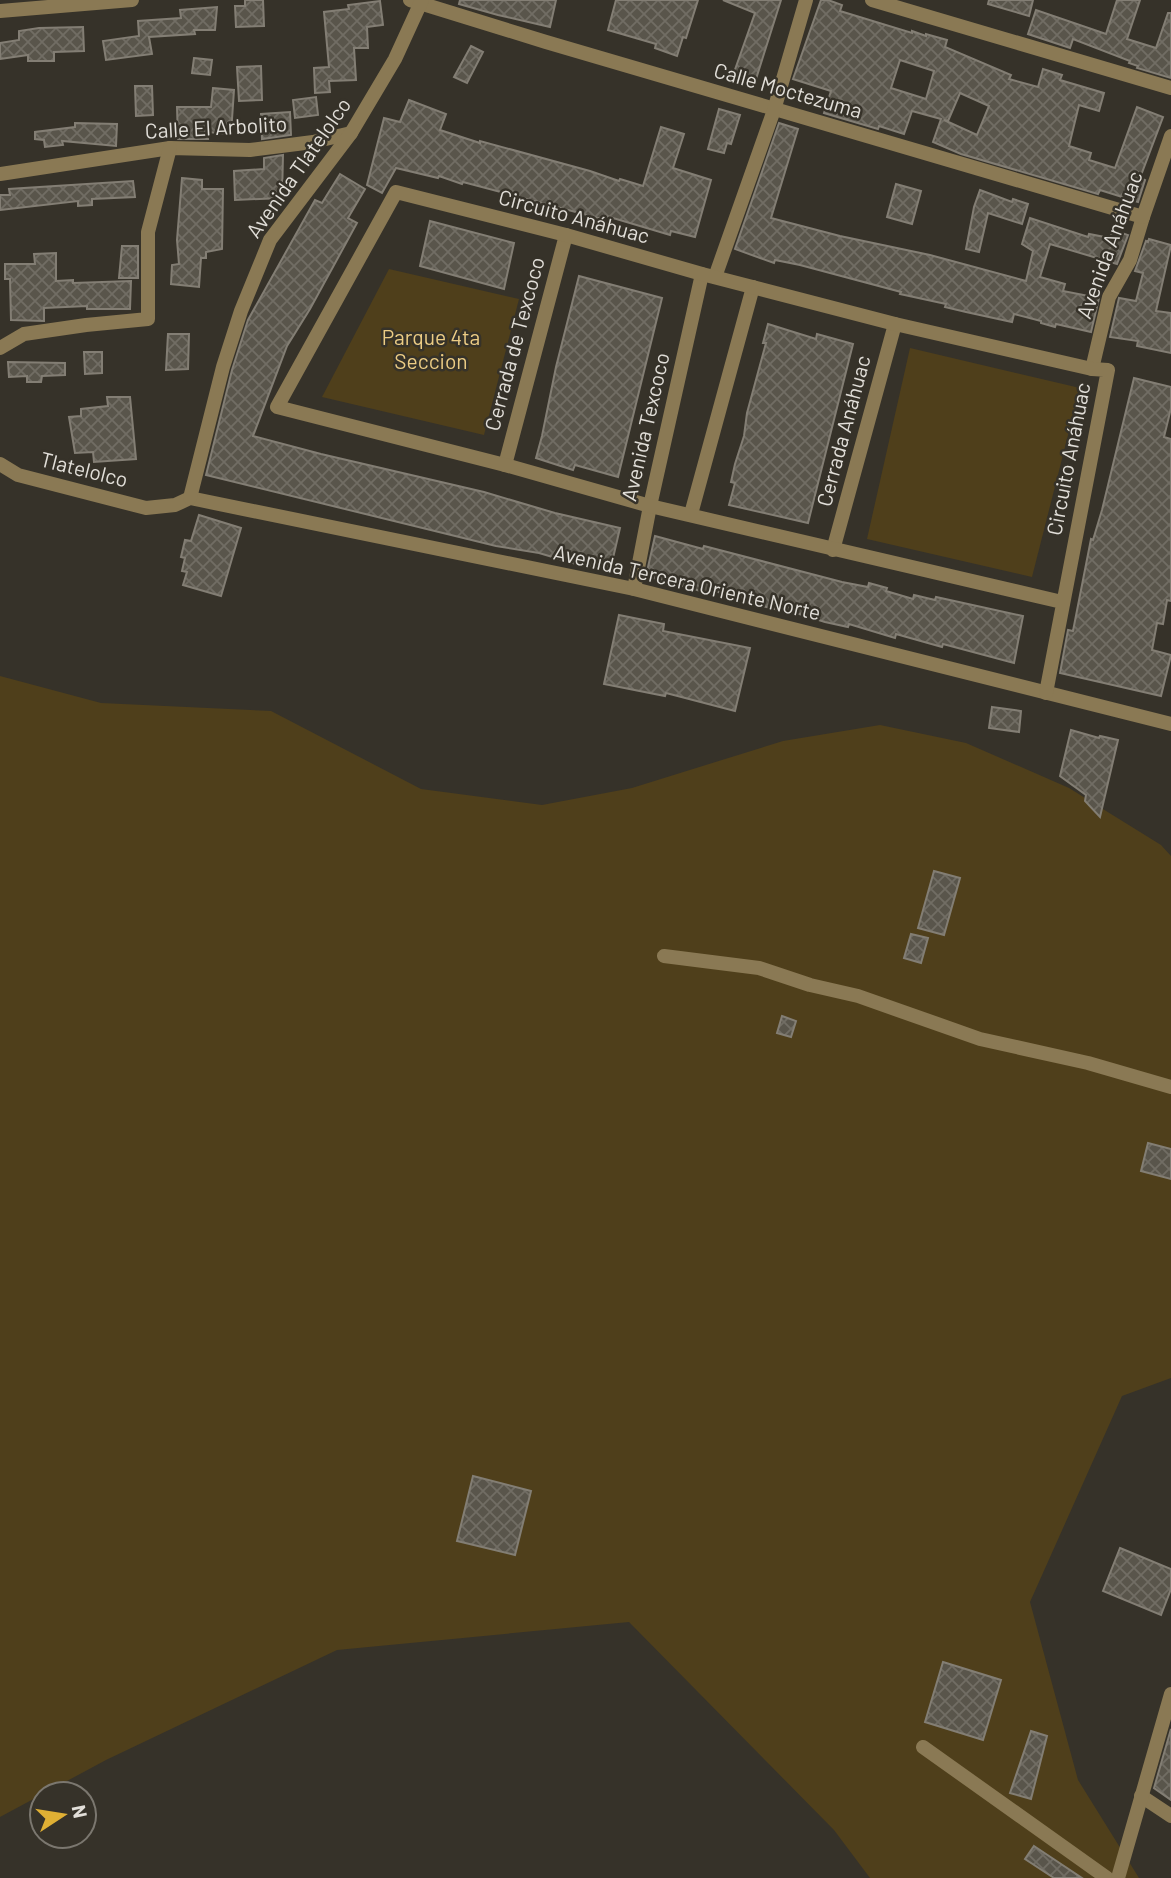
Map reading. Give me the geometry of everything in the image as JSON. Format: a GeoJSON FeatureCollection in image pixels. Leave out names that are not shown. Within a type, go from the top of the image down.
{"type":"FeatureCollection","features":[{"type":"Feature","properties":{"kind":"street"},"geometry":{"type":"LineString","coordinates":[[0,11],[132,0]]}},
{"type":"Feature","properties":{"kind":"street","name":"Avenida Texcoco"},"geometry":{"type":"LineString","coordinates":[[634,589],[650,506],[708,275],[774,110],[806,0]]}},
{"type":"Feature","properties":{"kind":"street"},"geometry":{"type":"LineString","coordinates":[[872,0],[1171,88]]}},
{"type":"Feature","properties":{"kind":"street","name":"Calle Moctezuma"},"geometry":{"type":"LineString","coordinates":[[418,1],[774,110],[1143,217]]}},
{"type":"Feature","properties":{"kind":"street","name":"Avenida Tlatelolco"},"geometry":{"type":"LineString","coordinates":[[190,498],[227,355],[241,310],[270,240],[351,133],[395,59],[418,1]]}},
{"type":"Feature","properties":{"kind":"street","name":"Calle El Arbolito"},"geometry":{"type":"LineString","coordinates":[[0,174],[170,148],[250,150],[313,142],[351,133]]}},
{"type":"Feature","properties":{"kind":"street","name":"Avenida Anáhuac"},"geometry":{"type":"LineString","coordinates":[[1092,369],[1109,297],[1130,260],[1171,136]]}},
{"type":"Feature","properties":{"kind":"street"},"geometry":{"type":"LineString","coordinates":[[0,348],[24,334],[149,320],[148,232],[170,148]]}},
{"type":"Feature","properties":{"kind":"street","name":"Circuito Anáhuac"},"geometry":{"type":"LineString","coordinates":[[396,192],[566,235],[895,324],[1092,369],[1108,370],[1062,602],[650,506],[506,465],[277,407],[396,192]]}},
{"type":"Feature","properties":{"kind":"street","name":"Cerrada de Texcoco"},"geometry":{"type":"LineString","coordinates":[[506,465],[566,235]]}},
{"type":"Feature","properties":{"kind":"street"},"geometry":{"type":"LineString","coordinates":[[691,514],[752,286]]}},
{"type":"Feature","properties":{"kind":"street","name":"Cerrada Anáhuac"},"geometry":{"type":"LineString","coordinates":[[833,550],[895,324]]}},
{"type":"Feature","properties":{"kind":"street","name":"Tlatelolco"},"geometry":{"type":"LineString","coordinates":[[0,464],[18,475],[146,508],[175,505],[190,498]]}},
{"type":"Feature","properties":{"kind":"street","name":"Avenida Tercera Oriente Norte"},"geometry":{"type":"LineString","coordinates":[[190,498],[634,589],[1171,724]]}},
{"type":"Feature","properties":{"kind":"street"},"geometry":{"type":"LineString","coordinates":[[1046,693],[1062,602]]}},
{"type":"Feature","properties":{"kind":"street"},"geometry":{"type":"LineString","coordinates":[[664,956],[759,968],[810,985],[858,996],[980,1039],[1088,1063],[1171,1087]]}},
{"type":"Feature","properties":{"kind":"street"},"geometry":{"type":"LineString","coordinates":[[1118,1878],[1171,1694]]}},
{"type":"Feature","properties":{"kind":"street"},"geometry":{"type":"LineString","coordinates":[[923,1747],[1107,1878]]}},
{"type":"Feature","properties":{"kind":"street"},"geometry":{"type":"LineString","coordinates":[[1141,1796],[1171,1816]]}},
{"type":"Feature","properties":{"kind":"green space","name":"Parque 4ta Seccion"},"geometry":{"type":"Polygon","coordinates":[[[389,269],[519,299],[484,435],[322,397],[389,269]]]}},
{"type":"Feature","properties":{"kind":"green space"},"geometry":{"type":"Polygon","coordinates":[[[910,348],[1080,388],[1032,577],[867,539],[910,348]]]}},
{"type":"Feature","properties":{"kind":"green space"},"geometry":{"type":"Polygon","coordinates":[[[0,676],[101,703],[271,711],[421,789],[542,805],[632,788],[783,741],[880,725],[966,743],[1069,788],[1161,845],[1171,856],[1171,1378],[1122,1396],[1030,1602],[1078,1780],[1139,1878],[870,1878],[834,1830],[629,1622],[337,1650],[69,1780],[28,1780],[28,1802],[0,1817],[0,676]]]}},
{"type":"Feature","properties":{"kind":"building"},"geometry":{"type":"Polygon","coordinates":[[[245,0],[263,0],[264,26],[236,27],[235,6],[245,6],[245,0]]]}},
{"type":"Feature","properties":{"kind":"building"},"geometry":{"type":"Polygon","coordinates":[[[460,0],[556,0],[550,27],[459,4],[460,0]]]}},
{"type":"Feature","properties":{"kind":"building"},"geometry":{"type":"Polygon","coordinates":[[[616,0],[698,0],[686,38],[683,37],[677,56],[655,48],[656,44],[608,30],[616,0]]]}},
{"type":"Feature","properties":{"kind":"building"},"geometry":{"type":"Polygon","coordinates":[[[723,0],[781,0],[756,79],[752,78],[750,84],[732,78],[755,13],[723,0]]]}},
{"type":"Feature","properties":{"kind":"building"},"geometry":{"type":"Polygon","coordinates":[[[821,0],[828,0],[842,5],[840,11],[912,33],[947,40],[945,47],[1011,75],[1009,79],[1038,87],[1043,69],[1062,75],[1060,80],[1104,93],[1099,111],[1079,105],[1069,146],[1091,153],[1089,160],[1115,168],[1137,107],[1163,117],[1140,178],[1145,180],[1138,202],[1100,190],[1098,194],[961,154],[933,142],[941,119],[912,111],[904,134],[824,113],[831,91],[793,79],[821,0]],[[900,60],[891,88],[926,99],[934,71],[900,60]],[[960,93],[948,121],[944,120],[977,135],[989,106],[960,93]]]}},
{"type":"Feature","properties":{"kind":"building"},"geometry":{"type":"Polygon","coordinates":[[[989,0],[1033,0],[1029,16],[988,4],[989,0]]]}},
{"type":"Feature","properties":{"kind":"building"},"geometry":{"type":"Polygon","coordinates":[[[1117,0],[1140,0],[1127,39],[1156,48],[1168,13],[1171,13],[1171,78],[1137,68],[1138,66],[1129,63],[1130,61],[1073,39],[1070,48],[1028,34],[1036,10],[1106,34],[1117,0]]]}},
{"type":"Feature","properties":{"kind":"building"},"geometry":{"type":"Polygon","coordinates":[[[380,1],[383,25],[367,27],[368,48],[354,48],[356,80],[329,81],[330,92],[315,93],[314,68],[329,67],[324,12],[349,9],[348,5],[380,1]]]}},
{"type":"Feature","properties":{"kind":"building"},"geometry":{"type":"Polygon","coordinates":[[[217,7],[215,30],[194,30],[195,34],[149,37],[152,54],[106,60],[103,41],[139,36],[138,21],[181,18],[180,10],[217,7]]]}},
{"type":"Feature","properties":{"kind":"building"},"geometry":{"type":"Polygon","coordinates":[[[83,27],[84,51],[54,52],[54,61],[28,61],[28,55],[0,59],[0,43],[19,40],[19,31],[83,27]]]}},
{"type":"Feature","properties":{"kind":"building"},"geometry":{"type":"Polygon","coordinates":[[[471,46],[483,52],[467,83],[454,77],[471,46]]]}},
{"type":"Feature","properties":{"kind":"building"},"geometry":{"type":"Polygon","coordinates":[[[194,58],[212,60],[210,75],[192,73],[194,58]]]}},
{"type":"Feature","properties":{"kind":"building"},"geometry":{"type":"Polygon","coordinates":[[[261,66],[262,100],[239,101],[237,67],[261,66]]]}},
{"type":"Feature","properties":{"kind":"building"},"geometry":{"type":"Polygon","coordinates":[[[135,86],[152,86],[153,115],[136,116],[135,86]]]}},
{"type":"Feature","properties":{"kind":"building"},"geometry":{"type":"Polygon","coordinates":[[[213,88],[234,90],[231,134],[207,132],[208,139],[178,139],[177,107],[211,107],[213,88]]]}},
{"type":"Feature","properties":{"kind":"building"},"geometry":{"type":"Polygon","coordinates":[[[316,97],[318,115],[295,118],[293,100],[316,97]]]}},
{"type":"Feature","properties":{"kind":"building"},"geometry":{"type":"Polygon","coordinates":[[[409,100],[446,114],[440,130],[643,186],[661,127],[684,134],[673,168],[711,180],[695,237],[671,231],[670,235],[603,215],[602,219],[439,176],[438,178],[396,168],[382,193],[367,185],[384,118],[400,122],[409,100]]]}},
{"type":"Feature","properties":{"kind":"building"},"geometry":{"type":"Polygon","coordinates":[[[719,109],[740,115],[731,144],[727,143],[724,153],[708,149],[719,109]]]}},
{"type":"Feature","properties":{"kind":"building"},"geometry":{"type":"Polygon","coordinates":[[[290,112],[291,135],[262,139],[261,114],[290,112]]]}},
{"type":"Feature","properties":{"kind":"building"},"geometry":{"type":"Polygon","coordinates":[[[75,123],[117,124],[116,146],[62,141],[63,145],[45,147],[44,140],[35,139],[35,132],[75,127],[75,123]]]}},
{"type":"Feature","properties":{"kind":"building"},"geometry":{"type":"Polygon","coordinates":[[[779,123],[798,129],[771,218],[930,255],[1026,281],[1033,251],[1022,244],[1030,218],[1088,237],[1089,234],[1110,238],[1113,230],[1128,235],[1117,264],[1050,244],[1040,277],[1065,284],[1063,291],[1099,298],[1091,332],[1056,324],[1055,327],[1014,314],[1012,322],[966,312],[945,307],[946,304],[900,294],[901,292],[800,265],[775,260],[774,263],[735,249],[779,123]]]}},
{"type":"Feature","properties":{"kind":"building"},"geometry":{"type":"Polygon","coordinates":[[[283,155],[282,198],[235,200],[234,171],[264,169],[264,158],[283,155]]]}},
{"type":"Feature","properties":{"kind":"building"},"geometry":{"type":"Polygon","coordinates":[[[340,174],[365,189],[348,218],[357,223],[287,346],[253,436],[620,528],[610,571],[206,475],[232,370],[248,320],[315,200],[322,203],[340,174]]]}},
{"type":"Feature","properties":{"kind":"building"},"geometry":{"type":"Polygon","coordinates":[[[182,178],[202,180],[202,189],[223,189],[222,249],[206,252],[206,258],[201,258],[199,287],[171,284],[172,265],[179,264],[177,240],[182,178]]]}},
{"type":"Feature","properties":{"kind":"building"},"geometry":{"type":"Polygon","coordinates":[[[133,181],[135,197],[92,199],[92,205],[78,206],[78,201],[0,210],[0,195],[10,195],[9,189],[133,181]]]}},
{"type":"Feature","properties":{"kind":"building"},"geometry":{"type":"Polygon","coordinates":[[[896,184],[921,191],[912,224],[887,217],[896,184]]]}},
{"type":"Feature","properties":{"kind":"building"},"geometry":{"type":"Polygon","coordinates":[[[980,190],[1012,202],[1013,199],[1028,204],[1022,224],[988,213],[979,252],[966,249],[980,190]]]}},
{"type":"Feature","properties":{"kind":"building"},"geometry":{"type":"Polygon","coordinates":[[[430,221],[514,243],[504,289],[420,266],[430,221]]]}},
{"type":"Feature","properties":{"kind":"building"},"geometry":{"type":"Polygon","coordinates":[[[1149,239],[1171,245],[1156,311],[1171,313],[1171,353],[1137,346],[1138,341],[1110,337],[1119,298],[1136,301],[1143,273],[1135,271],[1149,239]]]}},
{"type":"Feature","properties":{"kind":"building"},"geometry":{"type":"Polygon","coordinates":[[[122,246],[138,246],[138,278],[119,278],[122,246]]]}},
{"type":"Feature","properties":{"kind":"building"},"geometry":{"type":"Polygon","coordinates":[[[56,253],[56,281],[131,281],[130,309],[87,309],[87,306],[44,308],[44,321],[11,320],[10,279],[5,279],[5,264],[35,264],[34,254],[56,253]]]}},
{"type":"Feature","properties":{"kind":"building"},"geometry":{"type":"Polygon","coordinates":[[[579,276],[662,298],[618,477],[575,465],[573,470],[536,458],[579,276]]]}},
{"type":"Feature","properties":{"kind":"building"},"geometry":{"type":"Polygon","coordinates":[[[768,324],[816,339],[817,334],[853,344],[808,523],[729,505],[735,483],[731,482],[766,343],[763,343],[768,324]]]}},
{"type":"Feature","properties":{"kind":"building"},"geometry":{"type":"Polygon","coordinates":[[[168,334],[189,334],[188,369],[166,370],[168,334]]]}},
{"type":"Feature","properties":{"kind":"building"},"geometry":{"type":"Polygon","coordinates":[[[84,352],[102,352],[102,373],[85,374],[84,352]]]}},
{"type":"Feature","properties":{"kind":"building"},"geometry":{"type":"Polygon","coordinates":[[[8,362],[65,363],[65,375],[42,376],[41,382],[27,382],[27,376],[9,377],[8,362]]]}},
{"type":"Feature","properties":{"kind":"building"},"geometry":{"type":"Polygon","coordinates":[[[1134,378],[1171,387],[1171,408],[1164,437],[1171,439],[1171,601],[1167,600],[1163,624],[1157,623],[1152,650],[1171,655],[1161,696],[1060,673],[1068,630],[1073,631],[1091,539],[1093,540],[1102,510],[1134,378]]]}},
{"type":"Feature","properties":{"kind":"building"},"geometry":{"type":"Polygon","coordinates":[[[107,397],[130,397],[136,459],[94,462],[93,452],[75,453],[69,417],[81,416],[81,409],[108,406],[107,397]]]}},
{"type":"Feature","properties":{"kind":"building"},"geometry":{"type":"Polygon","coordinates":[[[199,515],[241,528],[221,596],[183,585],[187,572],[182,571],[185,558],[181,557],[185,540],[191,541],[199,515]]]}},
{"type":"Feature","properties":{"kind":"building"},"geometry":{"type":"Polygon","coordinates":[[[655,536],[842,582],[868,587],[869,583],[913,599],[914,595],[935,600],[936,597],[1023,616],[1014,663],[943,644],[942,647],[896,634],[895,638],[849,624],[848,627],[825,622],[780,608],[762,606],[740,597],[709,590],[708,593],[646,576],[655,536]]]}},
{"type":"Feature","properties":{"kind":"building"},"geometry":{"type":"Polygon","coordinates":[[[619,615],[664,624],[663,631],[750,648],[735,711],[666,693],[665,696],[604,684],[619,615]]]}},
{"type":"Feature","properties":{"kind":"building"},"geometry":{"type":"Polygon","coordinates":[[[992,707],[1021,711],[1019,732],[989,728],[992,707]]]}},
{"type":"Feature","properties":{"kind":"building"},"geometry":{"type":"Polygon","coordinates":[[[1071,730],[1118,740],[1100,817],[1085,801],[1086,795],[1060,776],[1071,730]]]}},
{"type":"Feature","properties":{"kind":"building"},"geometry":{"type":"Polygon","coordinates":[[[934,871],[960,878],[944,935],[918,928],[934,871]]]}},
{"type":"Feature","properties":{"kind":"building"},"geometry":{"type":"Polygon","coordinates":[[[911,934],[928,938],[921,963],[904,958],[911,934]]]}},
{"type":"Feature","properties":{"kind":"building"},"geometry":{"type":"Polygon","coordinates":[[[782,1016],[796,1021],[791,1037],[777,1033],[782,1016]]]}},
{"type":"Feature","properties":{"kind":"building"},"geometry":{"type":"Polygon","coordinates":[[[1148,1143],[1171,1149],[1171,1179],[1141,1171],[1148,1143]]]}},
{"type":"Feature","properties":{"kind":"building"},"geometry":{"type":"Polygon","coordinates":[[[473,1476],[531,1491],[515,1555],[457,1541],[473,1476]]]}},
{"type":"Feature","properties":{"kind":"building"},"geometry":{"type":"Polygon","coordinates":[[[1120,1548],[1171,1569],[1171,1589],[1161,1615],[1103,1591],[1120,1548]]]}},
{"type":"Feature","properties":{"kind":"building"},"geometry":{"type":"Polygon","coordinates":[[[943,1662],[1001,1680],[983,1740],[925,1722],[943,1662]]]}},
{"type":"Feature","properties":{"kind":"building"},"geometry":{"type":"Polygon","coordinates":[[[1171,1729],[1171,1800],[1154,1788],[1171,1729]]]}},
{"type":"Feature","properties":{"kind":"building"},"geometry":{"type":"Polygon","coordinates":[[[1031,1731],[1047,1736],[1031,1799],[1010,1793],[1031,1731]]]}},
{"type":"Feature","properties":{"kind":"building"},"geometry":{"type":"Polygon","coordinates":[[[1034,1846],[1082,1878],[1054,1878],[1025,1859],[1034,1846]]]}}]}
